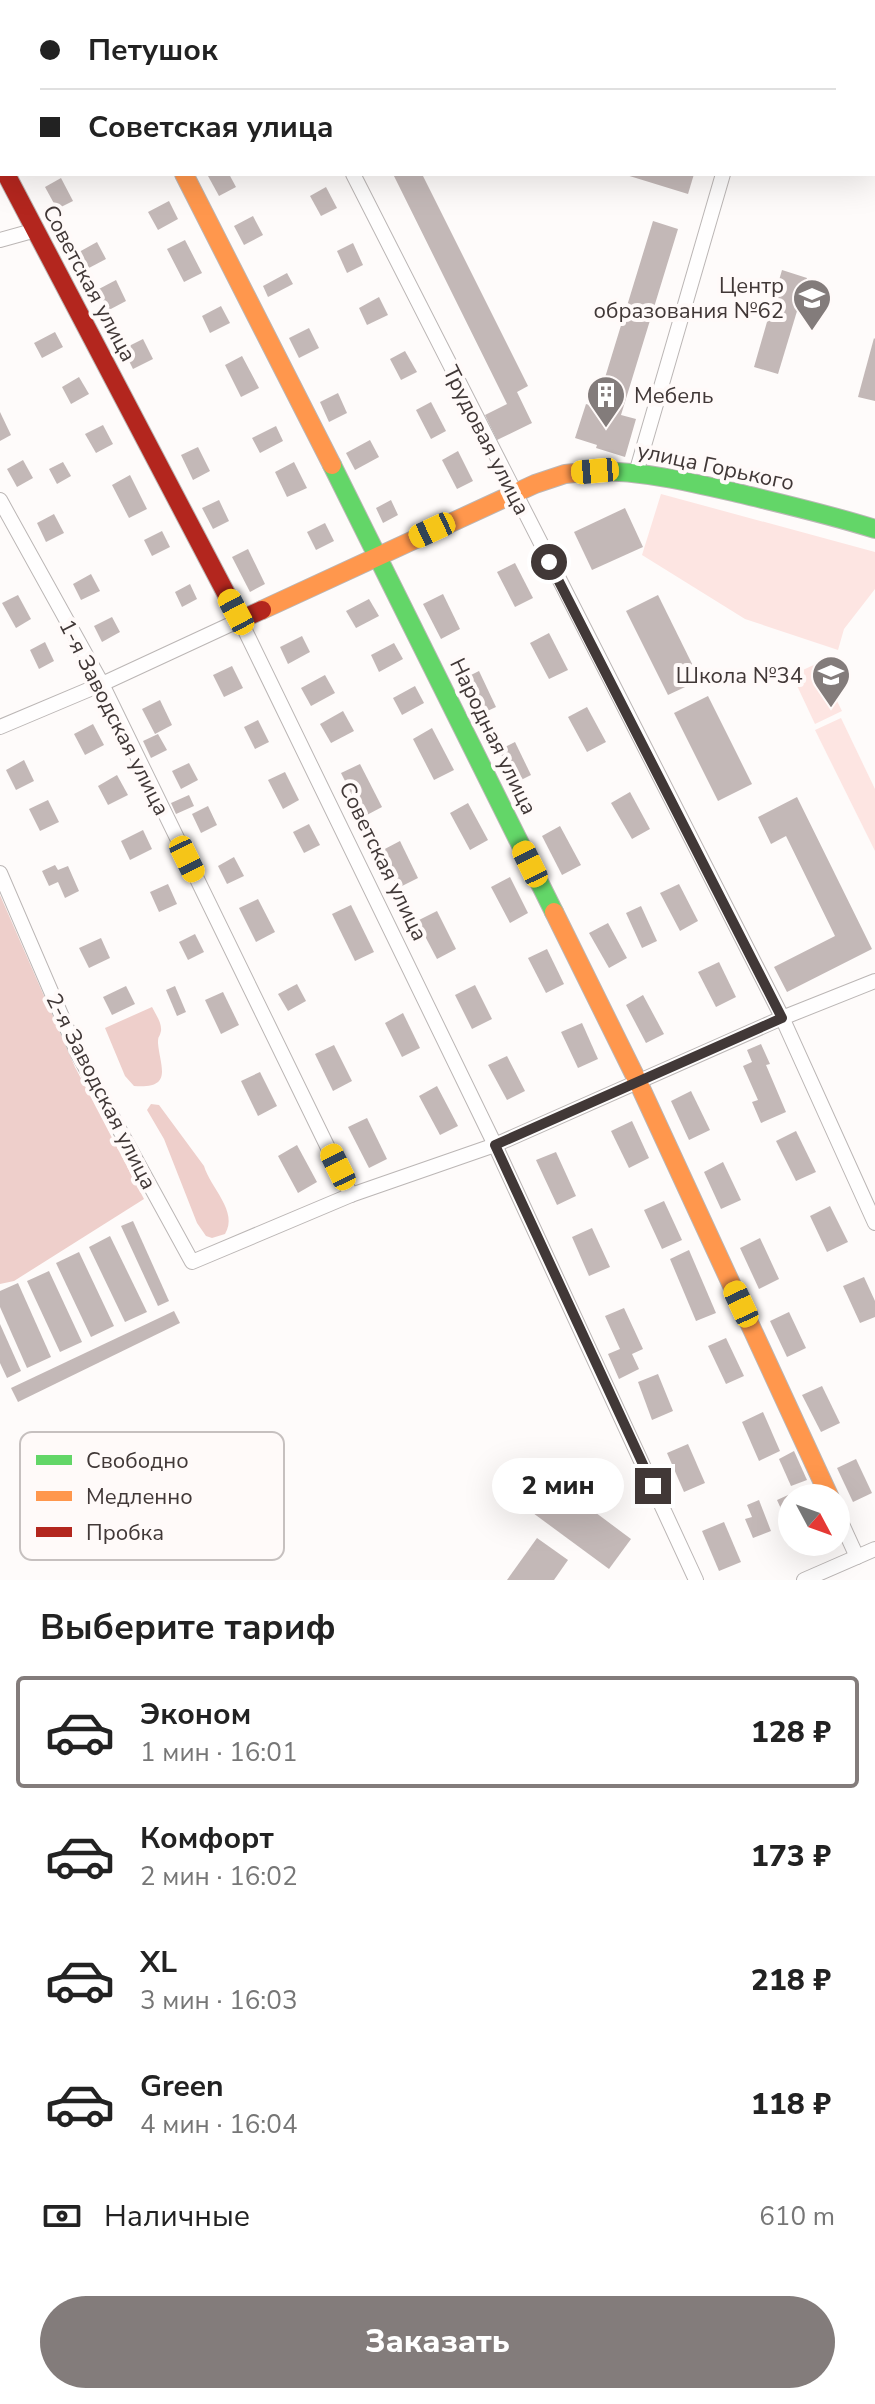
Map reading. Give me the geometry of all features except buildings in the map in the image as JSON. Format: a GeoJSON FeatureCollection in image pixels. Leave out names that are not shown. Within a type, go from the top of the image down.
{"type":"FeatureCollection","features":[{"type":"Feature","properties":{"kind":"street","name":"Советская улица"},"geometry":{"type":"LineString","coordinates":[[7,176],[240,620],[495,1145],[696,1580]]}},
{"type":"Feature","properties":{"kind":"street","name":"Народная улица"},"geometry":{"type":"LineString","coordinates":[[185,176],[378,555],[638,1082],[824,1484]]}},
{"type":"Feature","properties":{"kind":"street","name":"Трудовая улица"},"geometry":{"type":"LineString","coordinates":[[354,176],[782,1018],[875,1223]]}},
{"type":"Feature","properties":{"kind":"street"},"geometry":{"type":"LineString","coordinates":[[636,473],[722,176]]}},
{"type":"Feature","properties":{"kind":"street"},"geometry":{"type":"LineString","coordinates":[[0,240],[36,230]]}},
{"type":"Feature","properties":{"kind":"street","name":"улица Горького"},"geometry":{"type":"LineString","coordinates":[[240,620],[514,493],[573,473],[636,473],[766,499],[875,529]]}},
{"type":"Feature","properties":{"kind":"street","name":"1-я Заводская улица"},"geometry":{"type":"LineString","coordinates":[[0,500],[102,684],[351,1195]]}},
{"type":"Feature","properties":{"kind":"street"},"geometry":{"type":"LineString","coordinates":[[0,727],[240,620]]}},
{"type":"Feature","properties":{"kind":"street","name":"2-я Заводская улица"},"geometry":{"type":"LineString","coordinates":[[0,873],[78,1054],[192,1262],[351,1195]]}},
{"type":"Feature","properties":{"kind":"street"},"geometry":{"type":"LineString","coordinates":[[351,1195],[495,1145],[782,1018],[875,981]]}},
{"type":"Feature","properties":{"kind":"street"},"geometry":{"type":"LineString","coordinates":[[850,1542],[857,1557]]}},
{"type":"Feature","properties":{"kind":"street"},"geometry":{"type":"LineString","coordinates":[[804,1580],[875,1549]]}},
{"type":"Feature","properties":{"kind":"shaded area"},"geometry":{"type":"Polygon","coordinates":[[[661,494],[875,552],[875,589],[844,629],[838,650],[745,619],[642,555],[661,494]]]}},
{"type":"Feature","properties":{"kind":"shaded area"},"geometry":{"type":"Polygon","coordinates":[[[818,663],[842,711],[815,724],[792,675],[818,663]]]}},
{"type":"Feature","properties":{"kind":"shaded area"},"geometry":{"type":"Polygon","coordinates":[[[841,718],[875,789],[875,851],[815,730],[841,718]]]}},
{"type":"Feature","properties":{"kind":"shaded area"},"geometry":{"type":"Polygon","coordinates":[[[0,895],[75,1067],[144,1199],[14,1281],[0,1284],[0,895]]]}},
{"type":"Feature","properties":{"kind":"shaded area"},"geometry":{"type":"Polygon","coordinates":[[[152,1007],[161,1028],[158,1043],[162,1075],[155,1084],[134,1086],[125,1076],[105,1028],[152,1007]]]}},
{"type":"Feature","properties":{"kind":"shaded area"},"geometry":{"type":"Polygon","coordinates":[[[151,1104],[159,1105],[204,1166],[226,1208],[228,1226],[225,1234],[212,1238],[206,1236],[197,1223],[164,1139],[147,1110],[151,1104]]]}},
{"type":"Feature","properties":{"kind":"traffic: fast"},"geometry":{"type":"LineString","coordinates":[[332,465],[554,912]]}},
{"type":"Feature","properties":{"kind":"traffic: fast"},"geometry":{"type":"LineString","coordinates":[[595,471],[651,475],[688,482],[875,529]]}},
{"type":"Feature","properties":{"kind":"traffic: slow"},"geometry":{"type":"LineString","coordinates":[[185,176],[332,465]]}},
{"type":"Feature","properties":{"kind":"traffic: slow"},"geometry":{"type":"LineString","coordinates":[[262,610],[535,484],[565,474],[595,471]]}},
{"type":"Feature","properties":{"kind":"traffic: slow"},"geometry":{"type":"LineString","coordinates":[[554,912],[638,1082],[824,1484]]}},
{"type":"Feature","properties":{"kind":"traffic: jam"},"geometry":{"type":"LineString","coordinates":[[7,176],[240,620],[262,610]]}},
{"type":"Feature","properties":{"kind":"place","name":"Центр образования №62"},"geometry":{"type":"Point","coordinates":[812,332]}},
{"type":"Feature","properties":{"kind":"place","name":"Мебель"},"geometry":{"type":"Point","coordinates":[606,429]}},
{"type":"Feature","properties":{"kind":"place","name":"Школа №34"},"geometry":{"type":"Point","coordinates":[831,709]}},
{"type":"Feature","properties":{"kind":"route"},"geometry":{"type":"LineString","coordinates":[[549,562],[782,1018],[495,1145],[653,1486]]}}]}
